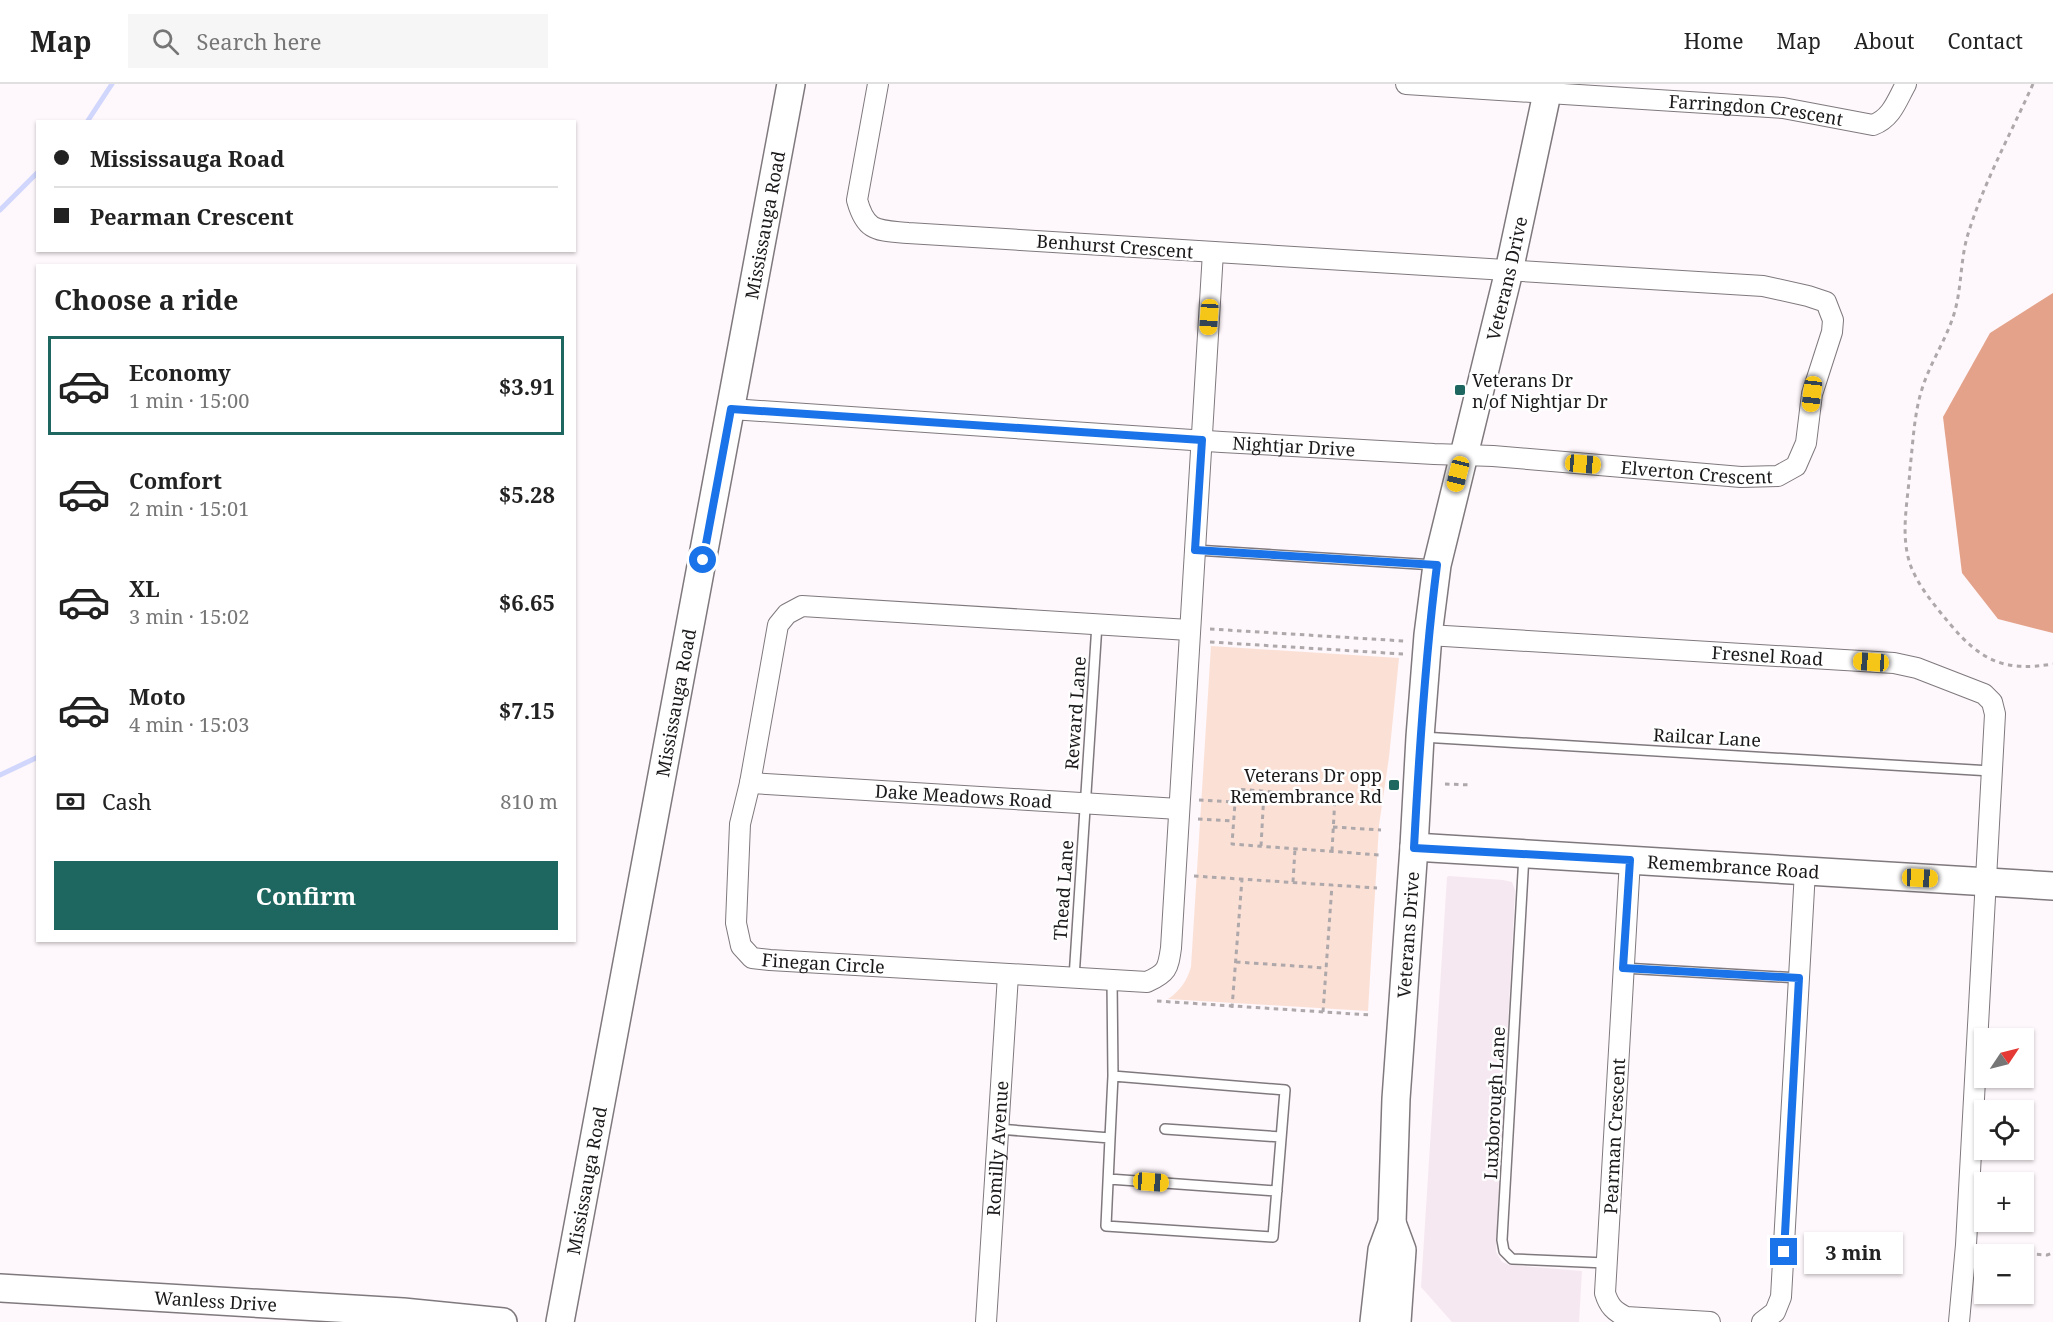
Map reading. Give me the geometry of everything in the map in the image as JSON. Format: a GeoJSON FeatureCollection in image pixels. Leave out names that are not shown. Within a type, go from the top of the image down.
{"type":"FeatureCollection","features":[{"type":"Feature","properties":{"kind":"street","name":"Mississauga Road"},"geometry":{"type":"LineString","coordinates":[[560,1322],[791,84]]}},
{"type":"Feature","properties":{"kind":"street","name":"Benhurst Crescent"},"geometry":{"type":"LineString","coordinates":[[878,84],[856,200],[861,218],[876,230],[1509,271]]}},
{"type":"Feature","properties":{"kind":"street","name":"Farringdon Crescent"},"geometry":{"type":"LineString","coordinates":[[1406,84],[1548,88],[1783,108],[1873,125],[1883,122],[1890,114],[1906,84]]}},
{"type":"Feature","properties":{"kind":"street","name":"Veterans Drive"},"geometry":{"type":"LineString","coordinates":[[1374,1322],[1382,1250],[1392,1223],[1396,1099],[1420,736],[1416,638],[1437,565],[1509,271],[1548,88]]}},
{"type":"Feature","properties":{"kind":"street","name":"Finegan Circle"},"geometry":{"type":"LineString","coordinates":[[1189,630],[802,606],[787,614],[778,626],[750,783],[740,824],[736,923],[741,946],[752,958],[1147,982],[1161,976],[1168,963],[1213,252]]}},
{"type":"Feature","properties":{"kind":"street","name":"Elverton Crescent"},"geometry":{"type":"LineString","coordinates":[[1463,455],[1741,477],[1778,476],[1796,466],[1806,443],[1812,394],[1832,332],[1833,320],[1826,302],[1763,286],[1509,271]]}},
{"type":"Feature","properties":{"kind":"street","name":"Nightjar Drive"},"geometry":{"type":"LineString","coordinates":[[731,409],[1463,455]]}},
{"type":"Feature","properties":{"kind":"street","name":"Fresnel Road"},"geometry":{"type":"LineString","coordinates":[[1416,638],[1894,663],[1917,668],[1984,694],[1992,702],[1995,714],[1984,881],[1966,1245],[1959,1322]]}},
{"type":"Feature","properties":{"kind":"street","name":"Dake Meadows Road"},"geometry":{"type":"LineString","coordinates":[[750,783],[1179,809]]}},
{"type":"Feature","properties":{"kind":"street","name":"Remembrance Road"},"geometry":{"type":"LineString","coordinates":[[1414,848],[2053,886]]}},
{"type":"Feature","properties":{"kind":"street","name":"Pearman Crescent"},"geometry":{"type":"LineString","coordinates":[[1630,860],[1605,1293],[1609,1305],[1626,1317],[1710,1322]]}},
{"type":"Feature","properties":{"kind":"street"},"geometry":{"type":"LineString","coordinates":[[1762,1322],[1776,1312],[1781,1297],[1805,871]]}},
{"type":"Feature","properties":{"kind":"street","name":"Romilly Avenue"},"geometry":{"type":"LineString","coordinates":[[986,1322],[1008,975]]}},
{"type":"Feature","properties":{"kind":"street","name":"Veterans Drive"},"geometry":{"type":"LineString","coordinates":[[1392,1223],[1401,1250],[1397,1322]]}},
{"type":"Feature","properties":{"kind":"street","name":"Wanless Drive"},"geometry":{"type":"LineString","coordinates":[[0,1288],[402,1317],[503,1322]]}},
{"type":"Feature","properties":{"kind":"lane"},"geometry":{"type":"LineString","coordinates":[[1195,550],[1437,565]]}},
{"type":"Feature","properties":{"kind":"lane","name":"Reward Lane"},"geometry":{"type":"LineString","coordinates":[[1086,804],[1097,624]]}},
{"type":"Feature","properties":{"kind":"lane","name":"Railcar Lane"},"geometry":{"type":"LineString","coordinates":[[1420,736],[1991,771]]}},
{"type":"Feature","properties":{"kind":"lane","name":"Thead Lane"},"geometry":{"type":"LineString","coordinates":[[1074,978],[1086,804]]}},
{"type":"Feature","properties":{"kind":"lane","name":"Luxborough Lane"},"geometry":{"type":"LineString","coordinates":[[1524,853],[1502,1240],[1504,1251],[1512,1259],[1606,1263]]}},
{"type":"Feature","properties":{"kind":"lane"},"geometry":{"type":"LineString","coordinates":[[1623,968],[1799,978]]}},
{"type":"Feature","properties":{"kind":"lane"},"geometry":{"type":"LineString","coordinates":[[1112,980],[1113,1076],[1106,1226],[1274,1237],[1285,1090],[1113,1076]]}},
{"type":"Feature","properties":{"kind":"lane"},"geometry":{"type":"LineString","coordinates":[[1165,1129],[1281,1137]]}},
{"type":"Feature","properties":{"kind":"lane"},"geometry":{"type":"LineString","coordinates":[[998,1130],[1110,1138]]}},
{"type":"Feature","properties":{"kind":"lane"},"geometry":{"type":"LineString","coordinates":[[1109,1179],[1277,1191]]}},
{"type":"Feature","properties":{"kind":"path"},"geometry":{"type":"LineString","coordinates":[[2033,84],[1976,210],[1967,237],[1956,305],[1949,328],[1922,389],[1914,434],[1905,535],[1914,574],[1937,609],[1971,647],[1988,659],[2007,664],[2040,666],[2053,664]]}},
{"type":"Feature","properties":{"kind":"path"},"geometry":{"type":"LineString","coordinates":[[1210,629],[1416,638]]}},
{"type":"Feature","properties":{"kind":"path"},"geometry":{"type":"LineString","coordinates":[[1209,642],[1402,654]]}},
{"type":"Feature","properties":{"kind":"path"},"geometry":{"type":"LineString","coordinates":[[1445,784],[1471,785]]}},
{"type":"Feature","properties":{"kind":"path"},"geometry":{"type":"LineString","coordinates":[[1332,851],[1335,797],[1236,789],[1232,844],[1379,855]]}},
{"type":"Feature","properties":{"kind":"path"},"geometry":{"type":"LineString","coordinates":[[1260,846],[1264,792]]}},
{"type":"Feature","properties":{"kind":"path"},"geometry":{"type":"LineString","coordinates":[[1199,800],[1235,802]]}},
{"type":"Feature","properties":{"kind":"path"},"geometry":{"type":"LineString","coordinates":[[1198,819],[1233,822]]}},
{"type":"Feature","properties":{"kind":"path"},"geometry":{"type":"LineString","coordinates":[[1334,827],[1381,830]]}},
{"type":"Feature","properties":{"kind":"path"},"geometry":{"type":"LineString","coordinates":[[1293,882],[1295,849]]}},
{"type":"Feature","properties":{"kind":"path"},"geometry":{"type":"LineString","coordinates":[[1194,876],[1377,888]]}},
{"type":"Feature","properties":{"kind":"path"},"geometry":{"type":"LineString","coordinates":[[1232,1008],[1242,879]]}},
{"type":"Feature","properties":{"kind":"path"},"geometry":{"type":"LineString","coordinates":[[1323,1012],[1332,885]]}},
{"type":"Feature","properties":{"kind":"path"},"geometry":{"type":"LineString","coordinates":[[1236,962],[1326,968]]}},
{"type":"Feature","properties":{"kind":"path"},"geometry":{"type":"LineString","coordinates":[[1156,1001],[1232,1008],[1370,1015]]}},
{"type":"Feature","properties":{"kind":"path"},"geometry":{"type":"LineString","coordinates":[[2034,1254],[2047,1255],[2053,1252]]}},
{"type":"Feature","properties":{"kind":"shaded area"},"geometry":{"type":"Polygon","coordinates":[[[2053,293],[2053,633],[1998,619],[1962,573],[1943,417],[1990,333],[2053,293]]]}},
{"type":"Feature","properties":{"kind":"shaded area"},"geometry":{"type":"Polygon","coordinates":[[[1211,646],[1399,658],[1389,757],[1379,825],[1368,1011],[1168,999],[1182,985],[1191,967],[1211,646]]]}},
{"type":"Feature","properties":{"kind":"shaded area"},"geometry":{"type":"Polygon","coordinates":[[[1447,877],[1503,880],[1512,882],[1515,890],[1496,1252],[1502,1262],[1509,1265],[1582,1271],[1579,1322],[1452,1322],[1421,1287],[1447,877]]]}},
{"type":"Feature","properties":{"kind":"waterway"},"geometry":{"type":"LineString","coordinates":[[88,120],[112,84]]}},
{"type":"Feature","properties":{"kind":"waterway"},"geometry":{"type":"LineString","coordinates":[[0,210],[36,174]]}},
{"type":"Feature","properties":{"kind":"waterway"},"geometry":{"type":"LineString","coordinates":[[0,775],[36,758]]}},
{"type":"Feature","properties":{"kind":"place","name":"Veterans Dr n/of Nightjar Dr"},"geometry":{"type":"Point","coordinates":[1460,390]}},
{"type":"Feature","properties":{"kind":"place","name":"Veterans Dr opp Remembrance Rd"},"geometry":{"type":"Point","coordinates":[1394,785]}},
{"type":"Feature","properties":{"kind":"route"},"geometry":{"type":"LineString","coordinates":[[703,560],[731,409],[1202,440],[1195,550],[1437,565],[1428,635],[1414,848],[1630,860],[1623,968],[1799,978],[1784,1252]]}}]}
